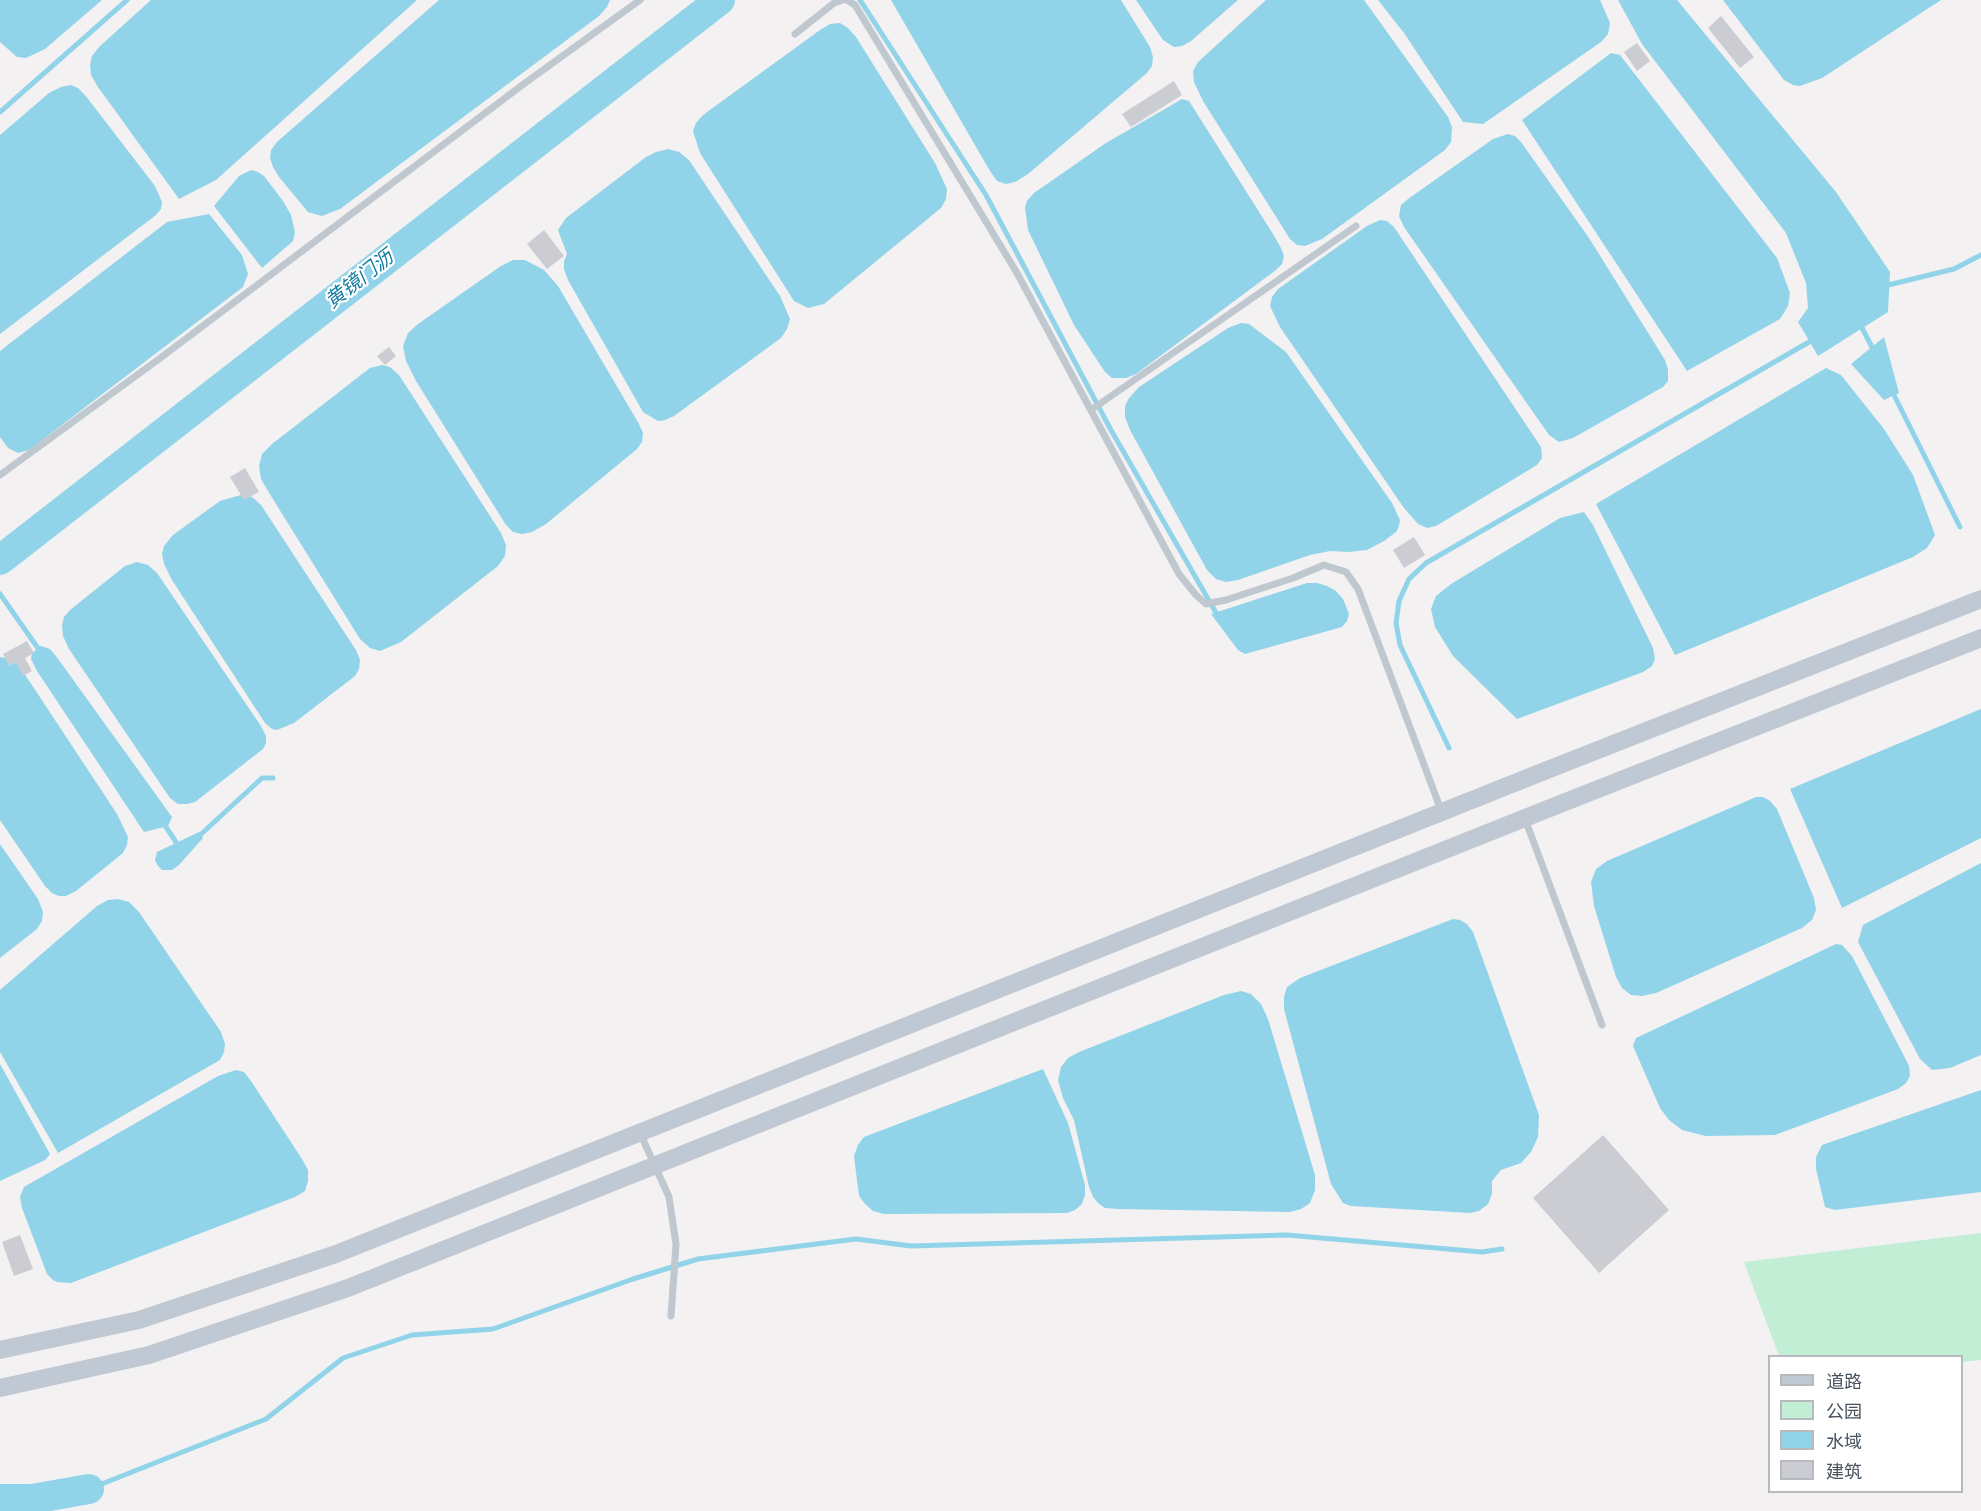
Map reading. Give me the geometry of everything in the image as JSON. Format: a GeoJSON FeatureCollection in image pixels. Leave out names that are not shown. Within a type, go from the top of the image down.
{"type":"FeatureCollection","features":[{"type":"Feature","properties":{"kind":"main road"},"geometry":{"type":"LineString","coordinates":[[0,1350],[139,1320],[336,1254],[1981,599]]}},
{"type":"Feature","properties":{"kind":"main road"},"geometry":{"type":"LineString","coordinates":[[0,1388],[148,1355],[348,1288],[1524,818],[1981,639]]}},
{"type":"Feature","properties":{"kind":"lane"},"geometry":{"type":"LineString","coordinates":[[0,475],[159,359],[525,83],[640,0]]}},
{"type":"Feature","properties":{"kind":"lane"},"geometry":{"type":"LineString","coordinates":[[795,34],[834,3],[845,0],[855,5],[1017,273],[1179,574],[1196,595],[1206,604],[1226,600],[1293,578],[1324,565],[1346,572],[1358,589],[1442,812]]}},
{"type":"Feature","properties":{"kind":"lane"},"geometry":{"type":"LineString","coordinates":[[1091,410],[1356,226]]}},
{"type":"Feature","properties":{"kind":"lane"},"geometry":{"type":"LineString","coordinates":[[1524,818],[1602,1024]]}},
{"type":"Feature","properties":{"kind":"lane"},"geometry":{"type":"LineString","coordinates":[[640,1132],[669,1197],[676,1244],[671,1316]]}},
{"type":"Feature","properties":{"kind":"green space"},"geometry":{"type":"Polygon","coordinates":[[[1981,1233],[1981,1360],[1963,1362],[1963,1355],[1779,1355],[1744,1262],[1981,1233]]]}},
{"type":"Feature","properties":{"kind":"water"},"geometry":{"type":"Polygon","coordinates":[[[0,0],[102,0],[45,49],[26,58],[17,57],[0,42],[0,0]]]}},
{"type":"Feature","properties":{"kind":"water"},"geometry":{"type":"Polygon","coordinates":[[[151,0],[417,0],[216,180],[179,199],[91,75],[92,56],[99,47],[151,0]]]}},
{"type":"Feature","properties":{"kind":"water"},"geometry":{"type":"Polygon","coordinates":[[[439,0],[610,0],[599,16],[340,209],[322,216],[308,212],[273,167],[270,158],[271,150],[277,142],[439,0]]]}},
{"type":"Feature","properties":{"kind":"water"},"geometry":{"type":"Polygon","coordinates":[[[891,0],[1121,0],[1150,47],[1153,57],[1152,66],[1147,73],[1028,174],[1015,182],[1006,184],[997,181],[990,171],[891,0]]]}},
{"type":"Feature","properties":{"kind":"water"},"geometry":{"type":"Polygon","coordinates":[[[1136,0],[1238,0],[1191,41],[1174,47],[1163,40],[1136,0]]]}},
{"type":"Feature","properties":{"kind":"water"},"geometry":{"type":"Polygon","coordinates":[[[1266,0],[1364,0],[1448,117],[1452,127],[1451,142],[1445,150],[1322,239],[1305,246],[1297,245],[1290,239],[1203,101],[1194,82],[1193,71],[1198,62],[1266,0]]]}},
{"type":"Feature","properties":{"kind":"water"},"geometry":{"type":"Polygon","coordinates":[[[1378,0],[1600,0],[1610,23],[1608,34],[1601,42],[1483,124],[1463,122],[1404,33],[1378,0]]]}},
{"type":"Feature","properties":{"kind":"water"},"geometry":{"type":"Polygon","coordinates":[[[1618,0],[1677,0],[1836,192],[1890,272],[1888,312],[1818,356],[1798,322],[1808,308],[1806,283],[1786,233],[1642,44],[1618,0]]]}},
{"type":"Feature","properties":{"kind":"water"},"geometry":{"type":"Polygon","coordinates":[[[1723,0],[1941,0],[1822,78],[1800,86],[1784,80],[1723,0]]]}},
{"type":"Feature","properties":{"kind":"water"},"geometry":{"type":"Polygon","coordinates":[[[840,23],[856,37],[935,163],[947,189],[946,199],[941,208],[824,304],[808,308],[794,301],[700,153],[693,131],[703,115],[820,30],[830,24],[840,23]]]}},
{"type":"Feature","properties":{"kind":"water"},"geometry":{"type":"Polygon","coordinates":[[[1611,53],[1620,55],[1777,258],[1790,293],[1788,306],[1780,319],[1687,371],[1522,120],[1611,53]]]}},
{"type":"Feature","properties":{"kind":"water"},"geometry":{"type":"Polygon","coordinates":[[[71,85],[85,95],[155,186],[162,202],[161,209],[0,334],[0,135],[49,93],[71,85]]]}},
{"type":"Feature","properties":{"kind":"water"},"geometry":{"type":"Polygon","coordinates":[[[1182,99],[1189,101],[1273,234],[1284,256],[1282,264],[1136,374],[1126,378],[1112,378],[1105,372],[1074,325],[1028,230],[1025,207],[1034,193],[1106,143],[1182,99]]]}},
{"type":"Feature","properties":{"kind":"water"},"geometry":{"type":"Polygon","coordinates":[[[1508,134],[1515,136],[1521,142],[1589,238],[1665,360],[1668,370],[1668,381],[1663,387],[1573,438],[1559,442],[1549,435],[1404,227],[1399,216],[1401,205],[1408,199],[1493,139],[1508,134]]]}},
{"type":"Feature","properties":{"kind":"water"},"geometry":{"type":"Polygon","coordinates":[[[668,149],[679,152],[689,160],[780,296],[790,319],[781,338],[674,416],[658,421],[643,412],[568,280],[564,269],[567,254],[558,230],[566,218],[646,157],[668,149]]]}},
{"type":"Feature","properties":{"kind":"water"},"geometry":{"type":"Polygon","coordinates":[[[251,170],[264,176],[283,201],[291,215],[295,232],[293,241],[262,268],[214,206],[239,176],[251,170]]]}},
{"type":"Feature","properties":{"kind":"water"},"geometry":{"type":"Polygon","coordinates":[[[209,214],[242,255],[248,274],[243,287],[29,450],[18,453],[8,448],[0,437],[0,351],[167,222],[209,214]]]}},
{"type":"Feature","properties":{"kind":"water"},"geometry":{"type":"Polygon","coordinates":[[[1380,220],[1387,221],[1394,227],[1541,447],[1542,458],[1537,465],[1436,526],[1427,528],[1418,524],[1404,508],[1280,327],[1270,306],[1272,297],[1278,289],[1367,226],[1380,220]]]}},
{"type":"Feature","properties":{"kind":"water"},"geometry":{"type":"Polygon","coordinates":[[[513,260],[525,260],[544,270],[558,286],[643,433],[642,442],[637,449],[546,524],[532,532],[522,534],[513,532],[506,525],[416,381],[406,361],[403,346],[408,333],[418,324],[513,260]]]}},
{"type":"Feature","properties":{"kind":"water"},"geometry":{"type":"Polygon","coordinates":[[[1241,323],[1249,324],[1286,352],[1392,503],[1400,520],[1399,526],[1396,532],[1384,541],[1367,550],[1330,551],[1310,555],[1226,582],[1216,579],[1207,570],[1130,430],[1125,417],[1125,406],[1139,387],[1228,328],[1241,323]]]}},
{"type":"Feature","properties":{"kind":"water"},"geometry":{"type":"Polygon","coordinates":[[[1884,337],[1899,393],[1884,400],[1851,364],[1884,337]]]}},
{"type":"Feature","properties":{"kind":"water"},"geometry":{"type":"Polygon","coordinates":[[[382,365],[390,367],[399,375],[501,533],[506,545],[505,556],[498,566],[401,642],[380,651],[370,648],[360,639],[261,479],[259,466],[262,454],[272,444],[370,368],[382,365]]]}},
{"type":"Feature","properties":{"kind":"water"},"geometry":{"type":"Polygon","coordinates":[[[1826,368],[1841,375],[1884,429],[1913,475],[1935,535],[1927,548],[1913,557],[1675,655],[1596,504],[1826,368]]]}},
{"type":"Feature","properties":{"kind":"water"},"geometry":{"type":"Polygon","coordinates":[[[241,495],[252,497],[261,505],[356,650],[360,660],[355,676],[294,723],[277,730],[265,723],[172,580],[162,554],[164,546],[173,535],[220,501],[241,495]]]}},
{"type":"Feature","properties":{"kind":"water"},"geometry":{"type":"Polygon","coordinates":[[[1584,512],[1593,525],[1653,648],[1655,659],[1652,666],[1643,672],[1517,719],[1453,656],[1435,627],[1431,609],[1436,596],[1451,584],[1560,518],[1584,512]]]}},
{"type":"Feature","properties":{"kind":"water"},"geometry":{"type":"Polygon","coordinates":[[[137,562],[148,565],[157,573],[266,736],[263,749],[195,802],[187,804],[178,804],[170,798],[69,649],[63,636],[64,617],[70,610],[125,566],[137,562]]]}},
{"type":"Feature","properties":{"kind":"water"},"geometry":{"type":"Polygon","coordinates":[[[1307,583],[1327,586],[1343,599],[1349,614],[1342,627],[1245,654],[1238,650],[1211,614],[1307,583]]]}},
{"type":"Feature","properties":{"kind":"water"},"geometry":{"type":"Polygon","coordinates":[[[41,646],[50,649],[56,656],[172,817],[168,826],[144,832],[37,671],[31,659],[32,653],[41,646]]]}},
{"type":"Feature","properties":{"kind":"water"},"geometry":{"type":"Polygon","coordinates":[[[0,657],[18,664],[117,814],[128,837],[123,853],[76,891],[66,896],[52,893],[45,886],[0,820],[0,657]]]}},
{"type":"Feature","properties":{"kind":"water"},"geometry":{"type":"Polygon","coordinates":[[[1981,709],[1981,838],[1842,908],[1790,789],[1981,709]]]}},
{"type":"Feature","properties":{"kind":"water"},"geometry":{"type":"Polygon","coordinates":[[[1756,797],[1763,797],[1770,801],[1777,809],[1814,898],[1816,910],[1812,920],[1802,928],[1656,993],[1642,996],[1631,995],[1622,988],[1616,977],[1594,906],[1591,882],[1596,869],[1607,861],[1756,797]]]}},
{"type":"Feature","properties":{"kind":"water"},"geometry":{"type":"Polygon","coordinates":[[[199,832],[203,838],[179,865],[172,870],[162,870],[158,866],[155,860],[157,852],[199,832]]]}},
{"type":"Feature","properties":{"kind":"water"},"geometry":{"type":"Polygon","coordinates":[[[0,844],[38,899],[43,912],[42,921],[37,929],[0,958],[0,844]]]}},
{"type":"Feature","properties":{"kind":"water"},"geometry":{"type":"Polygon","coordinates":[[[1981,863],[1981,1055],[1950,1068],[1932,1070],[1920,1059],[1858,942],[1863,925],[1981,863]]]}},
{"type":"Feature","properties":{"kind":"water"},"geometry":{"type":"Polygon","coordinates":[[[118,899],[129,902],[139,912],[221,1032],[225,1044],[224,1052],[220,1060],[58,1153],[0,1052],[0,990],[97,906],[108,900],[118,899]]]}},
{"type":"Feature","properties":{"kind":"water"},"geometry":{"type":"Polygon","coordinates":[[[1453,919],[1467,924],[1473,932],[1539,1115],[1538,1137],[1531,1152],[1521,1163],[1501,1170],[1492,1181],[1492,1194],[1488,1204],[1479,1211],[1470,1213],[1351,1206],[1343,1203],[1331,1184],[1284,1009],[1287,987],[1300,978],[1453,919]]]}},
{"type":"Feature","properties":{"kind":"water"},"geometry":{"type":"Polygon","coordinates":[[[1836,944],[1842,945],[1852,956],[1904,1056],[1909,1066],[1910,1076],[1906,1083],[1898,1089],[1775,1135],[1706,1136],[1682,1130],[1669,1120],[1660,1108],[1633,1046],[1636,1038],[1836,944]]]}},
{"type":"Feature","properties":{"kind":"water"},"geometry":{"type":"Polygon","coordinates":[[[1241,991],[1251,994],[1261,1004],[1268,1019],[1315,1175],[1315,1190],[1310,1203],[1290,1212],[1105,1208],[1093,1197],[1089,1187],[1074,1120],[1063,1098],[1058,1080],[1061,1067],[1068,1058],[1079,1052],[1224,995],[1241,991]]]}},
{"type":"Feature","properties":{"kind":"water"},"geometry":{"type":"Polygon","coordinates":[[[0,1064],[50,1154],[45,1160],[0,1181],[0,1064]]]}},
{"type":"Feature","properties":{"kind":"water"},"geometry":{"type":"Polygon","coordinates":[[[1043,1069],[1068,1123],[1085,1185],[1082,1204],[1075,1210],[1067,1213],[884,1214],[873,1211],[859,1196],[854,1156],[864,1137],[1043,1069]]]}},
{"type":"Feature","properties":{"kind":"water"},"geometry":{"type":"Polygon","coordinates":[[[236,1070],[244,1072],[251,1081],[302,1159],[308,1170],[305,1191],[295,1197],[71,1283],[53,1280],[47,1274],[22,1208],[20,1197],[24,1187],[218,1076],[236,1070]]]}},
{"type":"Feature","properties":{"kind":"water"},"geometry":{"type":"Polygon","coordinates":[[[1981,1090],[1981,1192],[1835,1210],[1825,1207],[1816,1169],[1816,1157],[1822,1145],[1981,1090]]]}},
{"type":"Feature","properties":{"kind":"building"},"geometry":{"type":"Polygon","coordinates":[[[1721,16],[1754,57],[1740,68],[1708,28],[1721,16]]]}},
{"type":"Feature","properties":{"kind":"building"},"geometry":{"type":"Polygon","coordinates":[[[1637,43],[1650,61],[1637,71],[1624,52],[1637,43]]]}},
{"type":"Feature","properties":{"kind":"building"},"geometry":{"type":"Polygon","coordinates":[[[1174,81],[1182,95],[1131,127],[1122,114],[1174,81]]]}},
{"type":"Feature","properties":{"kind":"building"},"geometry":{"type":"Polygon","coordinates":[[[544,230],[564,256],[547,269],[527,244],[544,230]]]}},
{"type":"Feature","properties":{"kind":"building"},"geometry":{"type":"Polygon","coordinates":[[[389,347],[396,356],[385,365],[377,356],[389,347]]]}},
{"type":"Feature","properties":{"kind":"building"},"geometry":{"type":"Polygon","coordinates":[[[245,468],[259,492],[244,500],[230,477],[245,468]]]}},
{"type":"Feature","properties":{"kind":"building"},"geometry":{"type":"Polygon","coordinates":[[[1414,537],[1425,555],[1404,568],[1393,550],[1414,537]]]}},
{"type":"Feature","properties":{"kind":"building"},"geometry":{"type":"Polygon","coordinates":[[[27,641],[34,653],[25,658],[32,671],[23,676],[16,662],[9,666],[3,654],[27,641]]]}},
{"type":"Feature","properties":{"kind":"building"},"geometry":{"type":"Polygon","coordinates":[[[1603,1135],[1669,1210],[1599,1273],[1533,1198],[1603,1135]]]}},
{"type":"Feature","properties":{"kind":"building"},"geometry":{"type":"Polygon","coordinates":[[[20,1235],[33,1269],[14,1276],[2,1242],[20,1235]]]}},
{"type":"Feature","properties":{"kind":"waterway"},"geometry":{"type":"LineString","coordinates":[[0,112],[127,0]]}},
{"type":"Feature","properties":{"kind":"waterway","name":"黄镜门沥"},"geometry":{"type":"LineString","coordinates":[[0,560],[720,0]]}},
{"type":"Feature","properties":{"kind":"waterway"},"geometry":{"type":"LineString","coordinates":[[860,0],[986,195],[1111,430],[1219,618]]}},
{"type":"Feature","properties":{"kind":"waterway"},"geometry":{"type":"LineString","coordinates":[[1884,286],[1954,269],[1981,255]]}},
{"type":"Feature","properties":{"kind":"waterway"},"geometry":{"type":"LineString","coordinates":[[1859,322],[1874,351]]}},
{"type":"Feature","properties":{"kind":"waterway"},"geometry":{"type":"LineString","coordinates":[[1449,748],[1400,645],[1396,623],[1399,601],[1409,579],[1426,563],[1816,338]]}},
{"type":"Feature","properties":{"kind":"waterway"},"geometry":{"type":"LineString","coordinates":[[1892,391],[1960,527]]}},
{"type":"Feature","properties":{"kind":"waterway"},"geometry":{"type":"LineString","coordinates":[[0,594],[42,654]]}},
{"type":"Feature","properties":{"kind":"waterway"},"geometry":{"type":"LineString","coordinates":[[198,837],[262,778],[273,778]]}},
{"type":"Feature","properties":{"kind":"waterway"},"geometry":{"type":"LineString","coordinates":[[162,821],[180,848]]}},
{"type":"Feature","properties":{"kind":"waterway"},"geometry":{"type":"LineString","coordinates":[[89,1489],[266,1419],[343,1358],[412,1335],[493,1329],[633,1279],[698,1259],[856,1239],[911,1246],[1287,1235],[1482,1252],[1502,1249]]}},
{"type":"Feature","properties":{"kind":"waterway"},"geometry":{"type":"LineString","coordinates":[[0,1499],[32,1499],[89,1489]]}}]}
